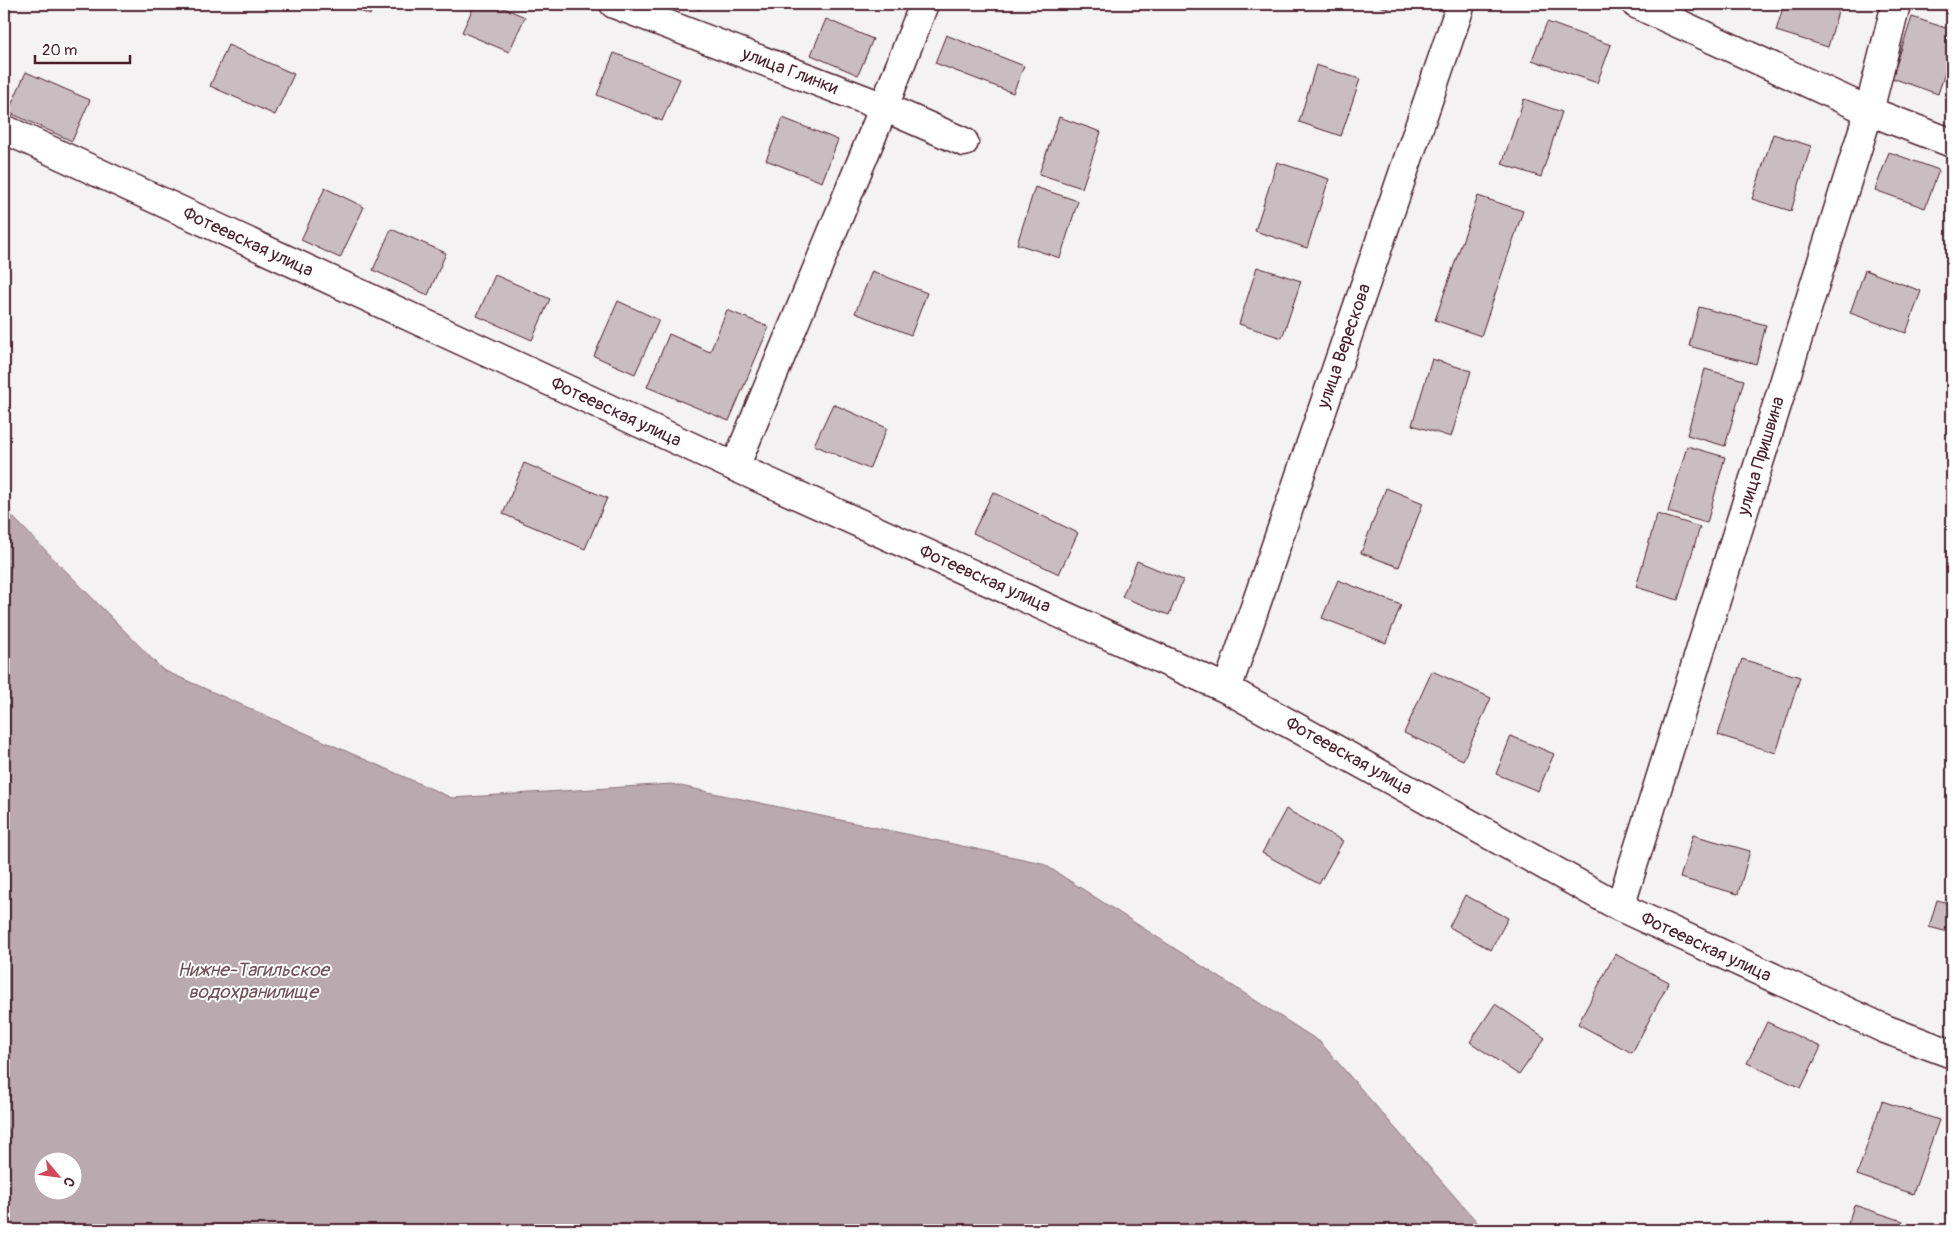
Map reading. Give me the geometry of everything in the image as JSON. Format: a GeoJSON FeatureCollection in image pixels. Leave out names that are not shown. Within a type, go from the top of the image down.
{"type":"FeatureCollection","features":[{"type":"Feature","properties":{"kind":"street","name":"улица Глинки"},"geometry":{"type":"LineString","coordinates":[[614,4],[884,107],[964,142]]}},
{"type":"Feature","properties":{"kind":"street"},"geometry":{"type":"LineString","coordinates":[[736,467],[884,107],[924,4]]}},
{"type":"Feature","properties":{"kind":"street","name":"улица Верескова"},"geometry":{"type":"LineString","coordinates":[[1227,689],[1461,4]]}},
{"type":"Feature","properties":{"kind":"street"},"geometry":{"type":"LineString","coordinates":[[1636,4],[1869,111],[1952,143]]}},
{"type":"Feature","properties":{"kind":"street","name":"улица Пришвина"},"geometry":{"type":"LineString","coordinates":[[1620,907],[1869,111],[1896,4]]}},
{"type":"Feature","properties":{"kind":"street","name":"Фотеевская улица"},"geometry":{"type":"LineString","coordinates":[[4,130],[736,467],[1227,689],[1620,907],[1884,1029],[1952,1054]]}},
{"type":"Feature","properties":{"kind":"water","name":"Нижне-Тагильское водохранилище"},"geometry":{"type":"Polygon","coordinates":[[[4,508],[163,670],[452,798],[671,784],[1042,863],[1320,1042],[1484,1230],[4,1230],[4,508]]]}},
{"type":"Feature","properties":{"kind":"building"},"geometry":{"type":"Polygon","coordinates":[[[342,4],[374,4],[370,15],[342,4]]]}},
{"type":"Feature","properties":{"kind":"building"},"geometry":{"type":"Polygon","coordinates":[[[475,4],[494,4],[525,17],[509,52],[462,32],[475,4]]]}},
{"type":"Feature","properties":{"kind":"building"},"geometry":{"type":"Polygon","coordinates":[[[686,4],[702,4],[700,10],[686,4]]]}},
{"type":"Feature","properties":{"kind":"building"},"geometry":{"type":"Polygon","coordinates":[[[1374,4],[1390,4],[1388,9],[1374,4]]]}},
{"type":"Feature","properties":{"kind":"building"},"geometry":{"type":"Polygon","coordinates":[[[1784,4],[1825,4],[1839,8],[1828,47],[1776,31],[1784,4]]]}},
{"type":"Feature","properties":{"kind":"building"},"geometry":{"type":"Polygon","coordinates":[[[1912,17],[1952,30],[1952,52],[1938,94],[1892,78],[1912,17]]]}},
{"type":"Feature","properties":{"kind":"building"},"geometry":{"type":"Polygon","coordinates":[[[826,19],[873,39],[858,75],[811,55],[826,19]]]}},
{"type":"Feature","properties":{"kind":"building"},"geometry":{"type":"Polygon","coordinates":[[[1547,22],[1611,45],[1597,83],[1532,60],[1547,22]]]}},
{"type":"Feature","properties":{"kind":"building"},"geometry":{"type":"Polygon","coordinates":[[[946,35],[1024,66],[1013,93],[935,63],[946,35]]]}},
{"type":"Feature","properties":{"kind":"building"},"geometry":{"type":"Polygon","coordinates":[[[228,45],[294,74],[275,115],[210,86],[228,45]]]}},
{"type":"Feature","properties":{"kind":"building"},"geometry":{"type":"Polygon","coordinates":[[[614,53],[680,79],[662,121],[597,95],[614,53]]]}},
{"type":"Feature","properties":{"kind":"building"},"geometry":{"type":"Polygon","coordinates":[[[1316,65],[1360,79],[1341,136],[1299,122],[1316,65]]]}},
{"type":"Feature","properties":{"kind":"building"},"geometry":{"type":"Polygon","coordinates":[[[26,72],[90,100],[72,141],[8,112],[26,72]]]}},
{"type":"Feature","properties":{"kind":"building"},"geometry":{"type":"Polygon","coordinates":[[[1524,99],[1562,112],[1541,177],[1502,164],[1524,99]]]}},
{"type":"Feature","properties":{"kind":"building"},"geometry":{"type":"Polygon","coordinates":[[[1059,117],[1101,132],[1082,188],[1039,174],[1059,117]]]}},
{"type":"Feature","properties":{"kind":"building"},"geometry":{"type":"Polygon","coordinates":[[[783,118],[838,140],[822,182],[766,160],[783,118]]]}},
{"type":"Feature","properties":{"kind":"building"},"geometry":{"type":"Polygon","coordinates":[[[1773,134],[1811,146],[1791,211],[1752,199],[1773,134]]]}},
{"type":"Feature","properties":{"kind":"building"},"geometry":{"type":"Polygon","coordinates":[[[1889,152],[1939,170],[1925,208],[1875,190],[1889,152]]]}},
{"type":"Feature","properties":{"kind":"building"},"geometry":{"type":"Polygon","coordinates":[[[1277,162],[1329,179],[1307,248],[1255,231],[1277,162]]]}},
{"type":"Feature","properties":{"kind":"building"},"geometry":{"type":"Polygon","coordinates":[[[1035,187],[1078,201],[1060,258],[1017,244],[1035,187]]]}},
{"type":"Feature","properties":{"kind":"building"},"geometry":{"type":"Polygon","coordinates":[[[325,188],[364,207],[340,258],[301,240],[325,188]]]}},
{"type":"Feature","properties":{"kind":"building"},"geometry":{"type":"Polygon","coordinates":[[[1478,196],[1523,211],[1481,336],[1435,320],[1478,196]]]}},
{"type":"Feature","properties":{"kind":"building"},"geometry":{"type":"Polygon","coordinates":[[[391,229],[446,253],[428,295],[373,270],[391,229]]]}},
{"type":"Feature","properties":{"kind":"building"},"geometry":{"type":"Polygon","coordinates":[[[1257,267],[1301,281],[1282,338],[1239,324],[1257,267]]]}},
{"type":"Feature","properties":{"kind":"building"},"geometry":{"type":"Polygon","coordinates":[[[1865,270],[1921,291],[1906,333],[1850,313],[1865,270]]]}},
{"type":"Feature","properties":{"kind":"building"},"geometry":{"type":"Polygon","coordinates":[[[872,271],[927,293],[911,335],[855,313],[872,271]]]}},
{"type":"Feature","properties":{"kind":"building"},"geometry":{"type":"Polygon","coordinates":[[[495,275],[550,299],[532,340],[477,316],[495,275]]]}},
{"type":"Feature","properties":{"kind":"building"},"geometry":{"type":"Polygon","coordinates":[[[618,301],[659,320],[635,374],[594,356],[618,301]]]}},
{"type":"Feature","properties":{"kind":"building"},"geometry":{"type":"Polygon","coordinates":[[[1699,307],[1766,325],[1756,364],[1689,346],[1699,307]]]}},
{"type":"Feature","properties":{"kind":"building"},"geometry":{"type":"Polygon","coordinates":[[[727,310],[769,327],[729,421],[647,387],[669,334],[710,352],[727,310]]]}},
{"type":"Feature","properties":{"kind":"building"},"geometry":{"type":"Polygon","coordinates":[[[1432,359],[1471,371],[1451,437],[1412,425],[1432,359]]]}},
{"type":"Feature","properties":{"kind":"building"},"geometry":{"type":"Polygon","coordinates":[[[1705,369],[1744,380],[1725,446],[1687,435],[1705,369]]]}},
{"type":"Feature","properties":{"kind":"building"},"geometry":{"type":"Polygon","coordinates":[[[833,404],[887,428],[869,469],[814,445],[833,404]]]}},
{"type":"Feature","properties":{"kind":"building"},"geometry":{"type":"Polygon","coordinates":[[[1687,446],[1725,457],[1707,523],[1668,512],[1687,446]]]}},
{"type":"Feature","properties":{"kind":"building"},"geometry":{"type":"Polygon","coordinates":[[[524,463],[607,498],[585,549],[503,514],[524,463]]]}},
{"type":"Feature","properties":{"kind":"building"},"geometry":{"type":"Polygon","coordinates":[[[1386,488],[1423,503],[1399,567],[1361,553],[1386,488]]]}},
{"type":"Feature","properties":{"kind":"building"},"geometry":{"type":"Polygon","coordinates":[[[993,492],[1078,533],[1059,574],[973,533],[993,492]]]}},
{"type":"Feature","properties":{"kind":"building"},"geometry":{"type":"Polygon","coordinates":[[[1657,514],[1700,527],[1678,600],[1636,587],[1657,514]]]}},
{"type":"Feature","properties":{"kind":"building"},"geometry":{"type":"Polygon","coordinates":[[[1137,561],[1183,580],[1169,615],[1122,597],[1137,561]]]}},
{"type":"Feature","properties":{"kind":"building"},"geometry":{"type":"Polygon","coordinates":[[[1338,580],[1401,605],[1386,643],[1322,618],[1338,580]]]}},
{"type":"Feature","properties":{"kind":"building"},"geometry":{"type":"Polygon","coordinates":[[[1742,659],[1800,677],[1776,753],[1718,735],[1742,659]]]}},
{"type":"Feature","properties":{"kind":"building"},"geometry":{"type":"Polygon","coordinates":[[[1432,671],[1491,698],[1463,760],[1404,733],[1432,671]]]}},
{"type":"Feature","properties":{"kind":"building"},"geometry":{"type":"Polygon","coordinates":[[[1511,736],[1554,754],[1538,791],[1496,774],[1511,736]]]}},
{"type":"Feature","properties":{"kind":"building"},"geometry":{"type":"Polygon","coordinates":[[[1286,809],[1343,841],[1319,884],[1262,853],[1286,809]]]}},
{"type":"Feature","properties":{"kind":"building"},"geometry":{"type":"Polygon","coordinates":[[[1693,835],[1750,851],[1738,894],[1680,878],[1693,835]]]}},
{"type":"Feature","properties":{"kind":"building"},"geometry":{"type":"Polygon","coordinates":[[[1952,856],[1952,875],[1947,873],[1952,856]]]}},
{"type":"Feature","properties":{"kind":"building"},"geometry":{"type":"Polygon","coordinates":[[[1465,895],[1508,918],[1491,950],[1449,927],[1465,895]]]}},
{"type":"Feature","properties":{"kind":"building"},"geometry":{"type":"Polygon","coordinates":[[[1937,900],[1952,904],[1952,933],[1929,927],[1937,900]]]}},
{"type":"Feature","properties":{"kind":"building"},"geometry":{"type":"Polygon","coordinates":[[[1615,954],[1669,982],[1632,1053],[1578,1024],[1615,954]]]}},
{"type":"Feature","properties":{"kind":"building"},"geometry":{"type":"Polygon","coordinates":[[[1495,1004],[1545,1038],[1519,1075],[1470,1042],[1495,1004]]]}},
{"type":"Feature","properties":{"kind":"building"},"geometry":{"type":"Polygon","coordinates":[[[1767,1022],[1821,1047],[1801,1088],[1747,1063],[1767,1022]]]}},
{"type":"Feature","properties":{"kind":"building"},"geometry":{"type":"Polygon","coordinates":[[[1882,1101],[1939,1120],[1913,1194],[1857,1175],[1882,1101]]]}},
{"type":"Feature","properties":{"kind":"building"},"geometry":{"type":"Polygon","coordinates":[[[1854,1205],[1903,1221],[1900,1230],[1846,1230],[1854,1205]]]}}]}
